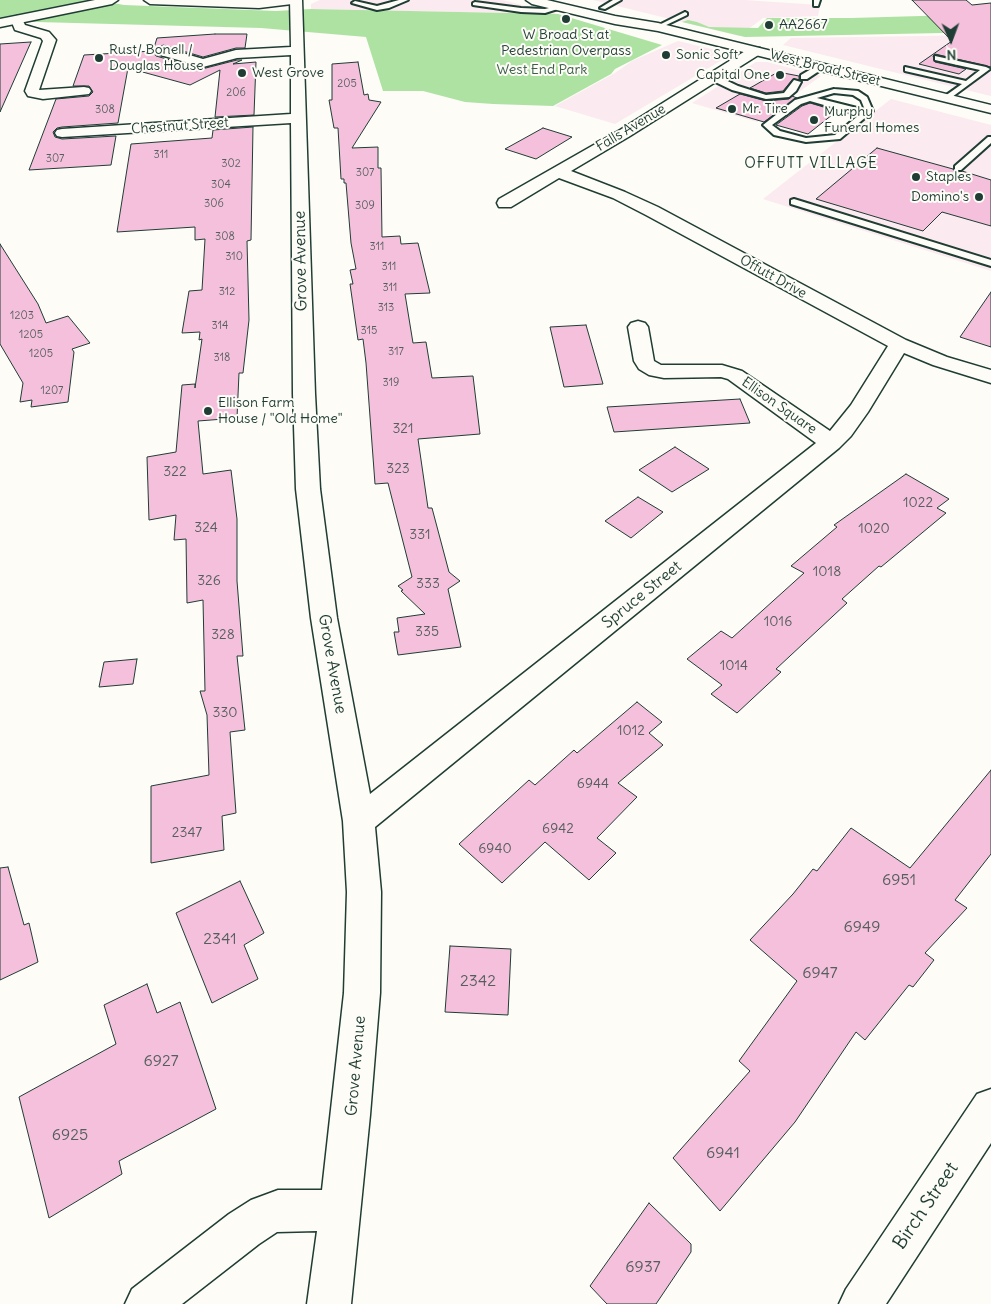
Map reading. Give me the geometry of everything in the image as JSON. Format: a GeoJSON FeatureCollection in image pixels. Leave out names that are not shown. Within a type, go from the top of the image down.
{"type":"FeatureCollection","features":[{"type":"Feature","properties":{"kind":"street"},"geometry":{"type":"LineString","coordinates":[[0,23],[112,0]]}},
{"type":"Feature","properties":{"kind":"street"},"geometry":{"type":"LineString","coordinates":[[150,0],[259,4],[294,0]]}},
{"type":"Feature","properties":{"kind":"street","name":"Grove Avenue"},"geometry":{"type":"LineString","coordinates":[[294,0],[297,22],[297,118],[308,489],[324,618],[359,822],[364,892],[362,993],[352,1115],[329,1304]]}},
{"type":"Feature","properties":{"kind":"street","name":"West Broad Street"},"geometry":{"type":"LineString","coordinates":[[532,0],[603,8],[658,26],[821,67],[864,87],[948,98],[991,109]]}},
{"type":"Feature","properties":{"kind":"street","name":"West Broad Street"},"geometry":{"type":"LineString","coordinates":[[558,3],[615,20],[658,26]]}},
{"type":"Feature","properties":{"kind":"street"},"geometry":{"type":"LineString","coordinates":[[17,20],[19,27],[45,35],[50,40],[32,91],[33,93],[43,95],[84,91]]}},
{"type":"Feature","properties":{"kind":"street"},"geometry":{"type":"LineString","coordinates":[[162,51],[203,63],[236,54],[297,51]]}},
{"type":"Feature","properties":{"kind":"street","name":"Falls Avenue"},"geometry":{"type":"LineString","coordinates":[[505,203],[625,133],[755,51]]}},
{"type":"Feature","properties":{"kind":"street","name":"Chestnut Street"},"geometry":{"type":"LineString","coordinates":[[62,133],[297,118]]}},
{"type":"Feature","properties":{"kind":"street","name":"Offutt Drive"},"geometry":{"type":"LineString","coordinates":[[558,172],[619,195],[652,211],[899,344],[940,361],[991,377]]}},
{"type":"Feature","properties":{"kind":"street","name":"Ellison Square"},"geometry":{"type":"LineString","coordinates":[[638,327],[644,361],[651,368],[664,372],[722,371],[735,376],[831,443]]}},
{"type":"Feature","properties":{"kind":"street","name":"Spruce Street"},"geometry":{"type":"LineString","coordinates":[[359,822],[831,443],[860,408],[899,344]]}},
{"type":"Feature","properties":{"kind":"street","name":"Birch Street"},"geometry":{"type":"LineString","coordinates":[[869,1301],[991,1108]]}},
{"type":"Feature","properties":{"kind":"street"},"geometry":{"type":"LineString","coordinates":[[147,1304],[244,1229],[266,1215],[278,1211],[340,1210]]}},
{"type":"Feature","properties":{"kind":"lane"},"geometry":{"type":"LineString","coordinates":[[355,3],[378,8],[387,7],[405,0]]}},
{"type":"Feature","properties":{"kind":"lane"},"geometry":{"type":"LineString","coordinates":[[603,8],[618,0]]}},
{"type":"Feature","properties":{"kind":"lane"},"geometry":{"type":"LineString","coordinates":[[475,4],[545,11],[558,3]]}},
{"type":"Feature","properties":{"kind":"lane"},"geometry":{"type":"LineString","coordinates":[[658,26],[684,14]]}},
{"type":"Feature","properties":{"kind":"lane"},"geometry":{"type":"LineString","coordinates":[[938,58],[986,69],[948,98]]}},
{"type":"Feature","properties":{"kind":"lane"},"geometry":{"type":"LineString","coordinates":[[712,77],[735,88],[766,97],[786,95],[793,90],[793,86],[800,80],[821,67]]}},
{"type":"Feature","properties":{"kind":"lane"},"geometry":{"type":"LineString","coordinates":[[908,69],[967,83]]}},
{"type":"Feature","properties":{"kind":"lane"},"geometry":{"type":"LineString","coordinates":[[864,87],[864,99],[869,111],[837,137],[806,140],[777,133],[767,126],[798,102],[834,91],[864,87]]}},
{"type":"Feature","properties":{"kind":"lane"},"geometry":{"type":"LineString","coordinates":[[808,98],[865,114]]}},
{"type":"Feature","properties":{"kind":"lane"},"geometry":{"type":"LineString","coordinates":[[958,168],[991,139]]}},
{"type":"Feature","properties":{"kind":"lane"},"geometry":{"type":"LineString","coordinates":[[794,202],[991,263]]}},
{"type":"Feature","properties":{"kind":"shaded area"},"geometry":{"type":"Polygon","coordinates":[[[320,0],[502,0],[558,14],[311,9],[311,4],[320,0]]]}},
{"type":"Feature","properties":{"kind":"shaded area"},"geometry":{"type":"Polygon","coordinates":[[[593,0],[744,0],[820,5],[818,16],[763,18],[739,36],[593,0]]]}},
{"type":"Feature","properties":{"kind":"shaded area"},"geometry":{"type":"Polygon","coordinates":[[[991,35],[991,96],[783,45],[791,38],[991,35]]]}},
{"type":"Feature","properties":{"kind":"shaded area"},"geometry":{"type":"Polygon","coordinates":[[[678,41],[732,54],[615,124],[555,106],[615,73],[632,61],[678,41]]]}},
{"type":"Feature","properties":{"kind":"shaded area"},"geometry":{"type":"Polygon","coordinates":[[[756,62],[767,62],[821,76],[757,122],[692,103],[756,62]]]}},
{"type":"Feature","properties":{"kind":"shaded area"},"geometry":{"type":"Polygon","coordinates":[[[891,99],[991,125],[991,271],[763,199],[891,99]]]}},
{"type":"Feature","properties":{"kind":"green space","name":"West End Park"},"geometry":{"type":"Polygon","coordinates":[[[0,0],[96,0],[124,5],[276,11],[311,9],[558,14],[662,45],[615,69],[611,74],[553,106],[493,104],[465,102],[423,91],[383,91],[366,37],[261,28],[0,21],[0,0]]]}},
{"type":"Feature","properties":{"kind":"green space"},"geometry":{"type":"Polygon","coordinates":[[[991,14],[991,32],[745,37],[682,22],[688,20],[709,27],[758,28],[767,18],[991,14]]]}},
{"type":"Feature","properties":{"kind":"building"},"geometry":{"type":"Polygon","coordinates":[[[912,0],[966,0],[972,5],[991,3],[991,67],[935,54],[933,56],[935,62],[966,69],[959,74],[919,64],[952,41],[912,0]]]}},
{"type":"Feature","properties":{"kind":"building"},"geometry":{"type":"Polygon","coordinates":[[[247,34],[245,48],[236,48],[203,57],[163,45],[154,52],[156,56],[202,69],[237,60],[242,60],[233,64],[256,62],[254,115],[215,117],[220,70],[190,85],[128,68],[118,123],[62,127],[57,128],[53,132],[55,137],[62,139],[116,136],[111,165],[29,170],[56,99],[89,96],[93,92],[89,86],[73,86],[84,55],[153,51],[157,38],[247,34]]]}},
{"type":"Feature","properties":{"kind":"building"},"geometry":{"type":"Polygon","coordinates":[[[31,42],[0,112],[0,44],[31,42]]]}},
{"type":"Feature","properties":{"kind":"building"},"geometry":{"type":"Polygon","coordinates":[[[358,62],[364,95],[368,94],[369,100],[381,102],[352,148],[378,147],[378,168],[381,168],[382,237],[400,236],[401,244],[418,243],[430,293],[405,294],[413,343],[426,342],[432,378],[473,376],[480,434],[418,439],[428,508],[432,508],[449,572],[460,581],[448,589],[461,647],[398,655],[394,632],[399,632],[397,618],[425,614],[398,586],[412,577],[388,483],[375,484],[363,339],[358,340],[350,284],[353,284],[350,270],[356,269],[351,243],[346,183],[344,183],[344,179],[341,179],[338,128],[334,128],[329,100],[332,100],[332,64],[358,62]]]}},
{"type":"Feature","properties":{"kind":"building"},"geometry":{"type":"Polygon","coordinates":[[[778,72],[799,76],[799,80],[793,79],[783,91],[766,93],[750,88],[778,72]]]}},
{"type":"Feature","properties":{"kind":"building"},"geometry":{"type":"Polygon","coordinates":[[[740,94],[766,101],[789,99],[792,96],[797,98],[764,122],[716,108],[740,94]]]}},
{"type":"Feature","properties":{"kind":"building","name":"Murphy Funeral Homes"},"geometry":{"type":"Polygon","coordinates":[[[810,103],[837,111],[808,134],[776,125],[802,106],[810,103]]]}},
{"type":"Feature","properties":{"kind":"building"},"geometry":{"type":"Polygon","coordinates":[[[253,127],[251,240],[247,241],[249,320],[243,373],[239,373],[237,418],[198,421],[203,474],[231,470],[237,519],[237,581],[243,656],[237,656],[245,730],[230,732],[236,813],[222,816],[224,850],[151,863],[151,786],[209,775],[207,715],[200,691],[205,691],[203,600],[187,603],[186,539],[174,540],[176,515],[149,520],[147,457],[176,452],[182,385],[195,384],[195,388],[202,339],[199,340],[200,332],[182,333],[189,291],[202,290],[205,239],[195,240],[195,227],[117,232],[131,144],[212,138],[213,130],[253,127]]]}},
{"type":"Feature","properties":{"kind":"building"},"geometry":{"type":"Polygon","coordinates":[[[543,128],[572,137],[536,159],[505,149],[543,128]]]}},
{"type":"Feature","properties":{"kind":"building"},"geometry":{"type":"Polygon","coordinates":[[[877,148],[953,169],[955,172],[962,171],[991,180],[991,226],[942,212],[923,231],[816,199],[877,148]]]}},
{"type":"Feature","properties":{"kind":"building"},"geometry":{"type":"Polygon","coordinates":[[[0,244],[38,304],[46,323],[68,316],[90,343],[72,349],[74,352],[68,402],[31,407],[32,400],[20,402],[23,383],[0,344],[0,244]]]}},
{"type":"Feature","properties":{"kind":"building"},"geometry":{"type":"Polygon","coordinates":[[[991,292],[991,347],[960,337],[991,292]]]}},
{"type":"Feature","properties":{"kind":"building"},"geometry":{"type":"Polygon","coordinates":[[[586,325],[603,384],[564,387],[550,327],[586,325]]]}},
{"type":"Feature","properties":{"kind":"building"},"geometry":{"type":"Polygon","coordinates":[[[740,399],[750,423],[614,432],[607,407],[740,399]]]}},
{"type":"Feature","properties":{"kind":"building"},"geometry":{"type":"Polygon","coordinates":[[[675,447],[709,469],[672,492],[639,470],[675,447]]]}},
{"type":"Feature","properties":{"kind":"building"},"geometry":{"type":"Polygon","coordinates":[[[906,474],[949,499],[937,508],[946,513],[881,567],[879,566],[842,599],[847,603],[776,669],[781,672],[737,713],[711,694],[722,685],[687,659],[721,631],[732,638],[804,573],[791,566],[837,527],[834,525],[906,474]]]}},
{"type":"Feature","properties":{"kind":"building"},"geometry":{"type":"Polygon","coordinates":[[[638,497],[663,512],[631,538],[605,521],[638,497]]]}},
{"type":"Feature","properties":{"kind":"building"},"geometry":{"type":"Polygon","coordinates":[[[137,659],[133,684],[99,687],[104,662],[137,659]]]}},
{"type":"Feature","properties":{"kind":"building"},"geometry":{"type":"Polygon","coordinates":[[[637,702],[662,722],[649,733],[663,745],[618,783],[637,797],[597,838],[616,853],[589,880],[545,842],[502,883],[459,844],[529,780],[535,785],[574,750],[577,753],[637,702]]]}},
{"type":"Feature","properties":{"kind":"building"},"geometry":{"type":"Polygon","coordinates":[[[991,770],[991,854],[955,900],[967,908],[925,953],[934,960],[913,987],[909,985],[865,1040],[856,1032],[795,1122],[720,1211],[673,1158],[750,1071],[739,1061],[797,981],[750,940],[793,894],[813,869],[817,871],[851,828],[910,868],[991,770]]]}},
{"type":"Feature","properties":{"kind":"building"},"geometry":{"type":"Polygon","coordinates":[[[8,867],[24,925],[29,923],[38,962],[0,980],[0,868],[8,867]]]}},
{"type":"Feature","properties":{"kind":"building"},"geometry":{"type":"Polygon","coordinates":[[[240,881],[264,933],[244,945],[258,979],[212,1003],[176,913],[240,881]]]}},
{"type":"Feature","properties":{"kind":"building"},"geometry":{"type":"Polygon","coordinates":[[[450,946],[511,949],[508,1015],[445,1012],[450,946]]]}},
{"type":"Feature","properties":{"kind":"building"},"geometry":{"type":"Polygon","coordinates":[[[147,984],[157,1013],[180,1002],[216,1109],[119,1161],[122,1174],[49,1218],[19,1097],[116,1044],[104,1005],[147,984]]]}},
{"type":"Feature","properties":{"kind":"building"},"geometry":{"type":"Polygon","coordinates":[[[649,1203],[691,1244],[691,1252],[656,1304],[607,1304],[590,1286],[649,1203]]]}},
{"type":"Feature","properties":{"kind":"place","name":"W Broad St at Pedestrian Overpass"},"geometry":{"type":"Point","coordinates":[566,19]}},
{"type":"Feature","properties":{"kind":"place","name":"AA2667"},"geometry":{"type":"Point","coordinates":[769,25]}},
{"type":"Feature","properties":{"kind":"place","name":"Sonic Soft"},"geometry":{"type":"Point","coordinates":[666,55]}},
{"type":"Feature","properties":{"kind":"place","name":"Rust/ Bonell / Douglas House"},"geometry":{"type":"Point","coordinates":[99,58]}},
{"type":"Feature","properties":{"kind":"place","name":"West Grove"},"geometry":{"type":"Point","coordinates":[242,73]}},
{"type":"Feature","properties":{"kind":"place","name":"Capital One"},"geometry":{"type":"Point","coordinates":[780,75]}},
{"type":"Feature","properties":{"kind":"place","name":"Mr. Tire"},"geometry":{"type":"Point","coordinates":[732,109]}},
{"type":"Feature","properties":{"kind":"place","name":"Murphy Funeral Homes"},"geometry":{"type":"Point","coordinates":[814,120]}},
{"type":"Feature","properties":{"kind":"place","name":"Staples"},"geometry":{"type":"Point","coordinates":[916,177]}},
{"type":"Feature","properties":{"kind":"place","name":"Domino's"},"geometry":{"type":"Point","coordinates":[979,197]}},
{"type":"Feature","properties":{"kind":"place","name":"Ellison Farm House / \"Old Home\""},"geometry":{"type":"Point","coordinates":[208,411]}},
{"type":"Feature","properties":{"kind":"district","name":"OFFUTT VILLAGE"},"geometry":{"type":"Point","coordinates":[811,164]}}]}
